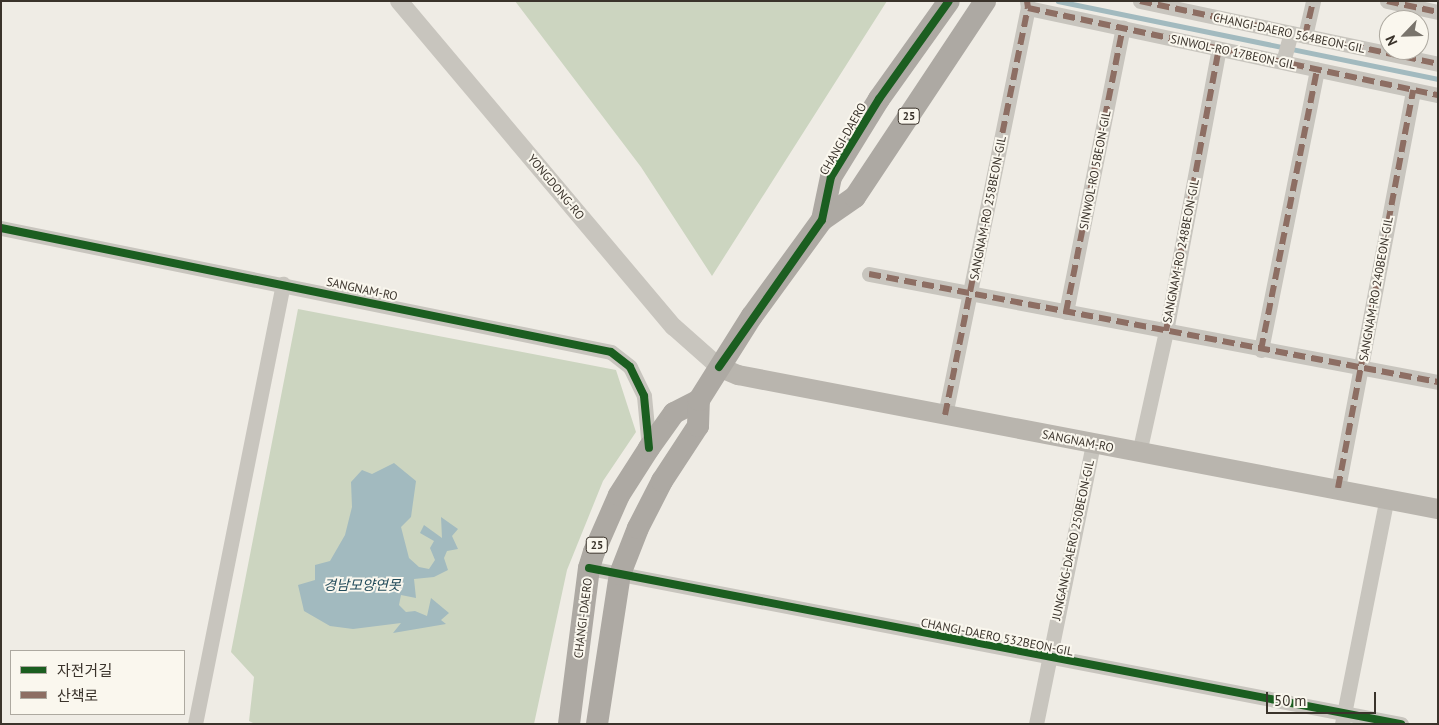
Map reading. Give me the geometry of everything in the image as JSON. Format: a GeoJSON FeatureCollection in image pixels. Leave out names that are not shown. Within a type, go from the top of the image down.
{"type":"FeatureCollection","features":[{"type":"Feature","properties":{"kind":"main road","name":"CHANGI-DAERO"},"geometry":{"type":"LineString","coordinates":[[822,220],[831,177],[880,99],[949,1]]}},
{"type":"Feature","properties":{"kind":"main road","name":"CHANGI-DAERO"},"geometry":{"type":"LineString","coordinates":[[597,724],[620,574],[658,489],[698,426],[699,400],[719,367],[822,220],[855,197],[985,1]]}},
{"type":"Feature","properties":{"kind":"main road","name":"SANGNAM-RO"},"geometry":{"type":"LineString","coordinates":[[719,367],[738,375],[1093,445],[1338,488],[1386,501],[1438,509]]}},
{"type":"Feature","properties":{"kind":"main road","name":"CHANGI-DAERO"},"geometry":{"type":"LineString","coordinates":[[569,724],[589,568],[619,495],[648,448],[674,413],[699,400]]}},
{"type":"Feature","properties":{"kind":"street","name":"YONGDONG-RO"},"geometry":{"type":"LineString","coordinates":[[400,1],[674,327],[719,367]]}},
{"type":"Feature","properties":{"kind":"street","name":"CHANGI-DAERO 564BEON-GIL"},"geometry":{"type":"LineString","coordinates":[[1140,1],[1295,36],[1438,64]]}},
{"type":"Feature","properties":{"kind":"street"},"geometry":{"type":"LineString","coordinates":[[1284,60],[1313,1]]}},
{"type":"Feature","properties":{"kind":"street"},"geometry":{"type":"LineString","coordinates":[[1387,1],[1438,12]]}},
{"type":"Feature","properties":{"kind":"street","name":"SINWOL-RO 17BEON-GIL"},"geometry":{"type":"LineString","coordinates":[[1028,5],[1123,28],[1219,49],[1284,60],[1317,70],[1438,95]]}},
{"type":"Feature","properties":{"kind":"street","name":"SANGNAM-RO 258BEON-GIL"},"geometry":{"type":"LineString","coordinates":[[945,415],[1028,5]]}},
{"type":"Feature","properties":{"kind":"street","name":"SINWOL-RO 5BEON-GIL"},"geometry":{"type":"LineString","coordinates":[[1066,312],[1123,28]]}},
{"type":"Feature","properties":{"kind":"street","name":"SANGNAM-RO 248BEON-GIL"},"geometry":{"type":"LineString","coordinates":[[1139,453],[1166,331],[1219,49]]}},
{"type":"Feature","properties":{"kind":"street"},"geometry":{"type":"LineString","coordinates":[[1261,350],[1317,70]]}},
{"type":"Feature","properties":{"kind":"street","name":"SANGNAM-RO 240BEON-GIL"},"geometry":{"type":"LineString","coordinates":[[1338,488],[1413,90]]}},
{"type":"Feature","properties":{"kind":"street","name":"SANGNAM-RO"},"geometry":{"type":"LineString","coordinates":[[1,228],[611,352],[630,367],[644,396],[648,448]]}},
{"type":"Feature","properties":{"kind":"street"},"geometry":{"type":"LineString","coordinates":[[869,274],[1261,350],[1362,366],[1438,382]]}},
{"type":"Feature","properties":{"kind":"street"},"geometry":{"type":"LineString","coordinates":[[195,724],[283,284]]}},
{"type":"Feature","properties":{"kind":"street","name":"JUNGANG-DAERO 250BEON-GIL"},"geometry":{"type":"LineString","coordinates":[[1036,724],[1093,445]]}},
{"type":"Feature","properties":{"kind":"street"},"geometry":{"type":"LineString","coordinates":[[1343,718],[1386,501]]}},
{"type":"Feature","properties":{"kind":"street","name":"CHANGI-DAERO 532BEON-GIL"},"geometry":{"type":"LineString","coordinates":[[589,568],[1343,718],[1401,724]]}},
{"type":"Feature","properties":{"kind":"green space"},"geometry":{"type":"Polygon","coordinates":[[[515,1],[887,1],[712,276],[641,167],[515,1]]]}},
{"type":"Feature","properties":{"kind":"green space"},"geometry":{"type":"Polygon","coordinates":[[[298,309],[616,370],[636,432],[603,481],[567,570],[534,724],[255,724],[249,721],[254,677],[231,652],[298,309]]]}},
{"type":"Feature","properties":{"kind":"water","name":"경남모양연못"},"geometry":{"type":"Polygon","coordinates":[[[394,463],[416,481],[411,517],[401,527],[409,558],[419,567],[429,569],[435,560],[430,548],[434,541],[420,533],[424,525],[442,538],[441,517],[458,529],[452,536],[458,549],[447,551],[444,558],[448,570],[434,577],[414,579],[416,598],[401,595],[399,605],[406,612],[415,611],[427,616],[431,598],[449,613],[441,620],[446,624],[393,633],[401,623],[353,629],[330,626],[304,611],[298,585],[315,580],[315,565],[330,561],[345,535],[352,507],[351,482],[362,470],[372,474],[394,463]]]}},
{"type":"Feature","properties":{"kind":"waterway"},"geometry":{"type":"LineString","coordinates":[[1058,1],[1438,79]]}},
{"type":"Feature","properties":{"kind":"marked path"},"geometry":{"type":"LineString","coordinates":[[945,415],[1028,8],[1027,1]]}},
{"type":"Feature","properties":{"kind":"marked path"},"geometry":{"type":"LineString","coordinates":[[1140,1],[1438,64]]}},
{"type":"Feature","properties":{"kind":"marked path"},"geometry":{"type":"LineString","coordinates":[[1305,36],[1313,1]]}},
{"type":"Feature","properties":{"kind":"marked path"},"geometry":{"type":"LineString","coordinates":[[1387,1],[1438,12]]}},
{"type":"Feature","properties":{"kind":"marked path"},"geometry":{"type":"LineString","coordinates":[[1028,8],[1438,95]]}},
{"type":"Feature","properties":{"kind":"marked path"},"geometry":{"type":"LineString","coordinates":[[1066,312],[1123,28]]}},
{"type":"Feature","properties":{"kind":"marked path"},"geometry":{"type":"LineString","coordinates":[[1166,331],[1219,49]]}},
{"type":"Feature","properties":{"kind":"marked path"},"geometry":{"type":"LineString","coordinates":[[1261,350],[1317,70]]}},
{"type":"Feature","properties":{"kind":"marked path"},"geometry":{"type":"LineString","coordinates":[[1338,488],[1413,90]]}},
{"type":"Feature","properties":{"kind":"marked path"},"geometry":{"type":"LineString","coordinates":[[869,274],[1438,382]]}},
{"type":"Feature","properties":{"kind":"cycle path"},"geometry":{"type":"LineString","coordinates":[[719,367],[822,220],[831,177],[879,99],[949,1]]}},
{"type":"Feature","properties":{"kind":"cycle path"},"geometry":{"type":"LineString","coordinates":[[1,228],[611,352],[630,367],[644,396],[649,448]]}},
{"type":"Feature","properties":{"kind":"cycle path"},"geometry":{"type":"LineString","coordinates":[[589,568],[1401,724]]}}]}
